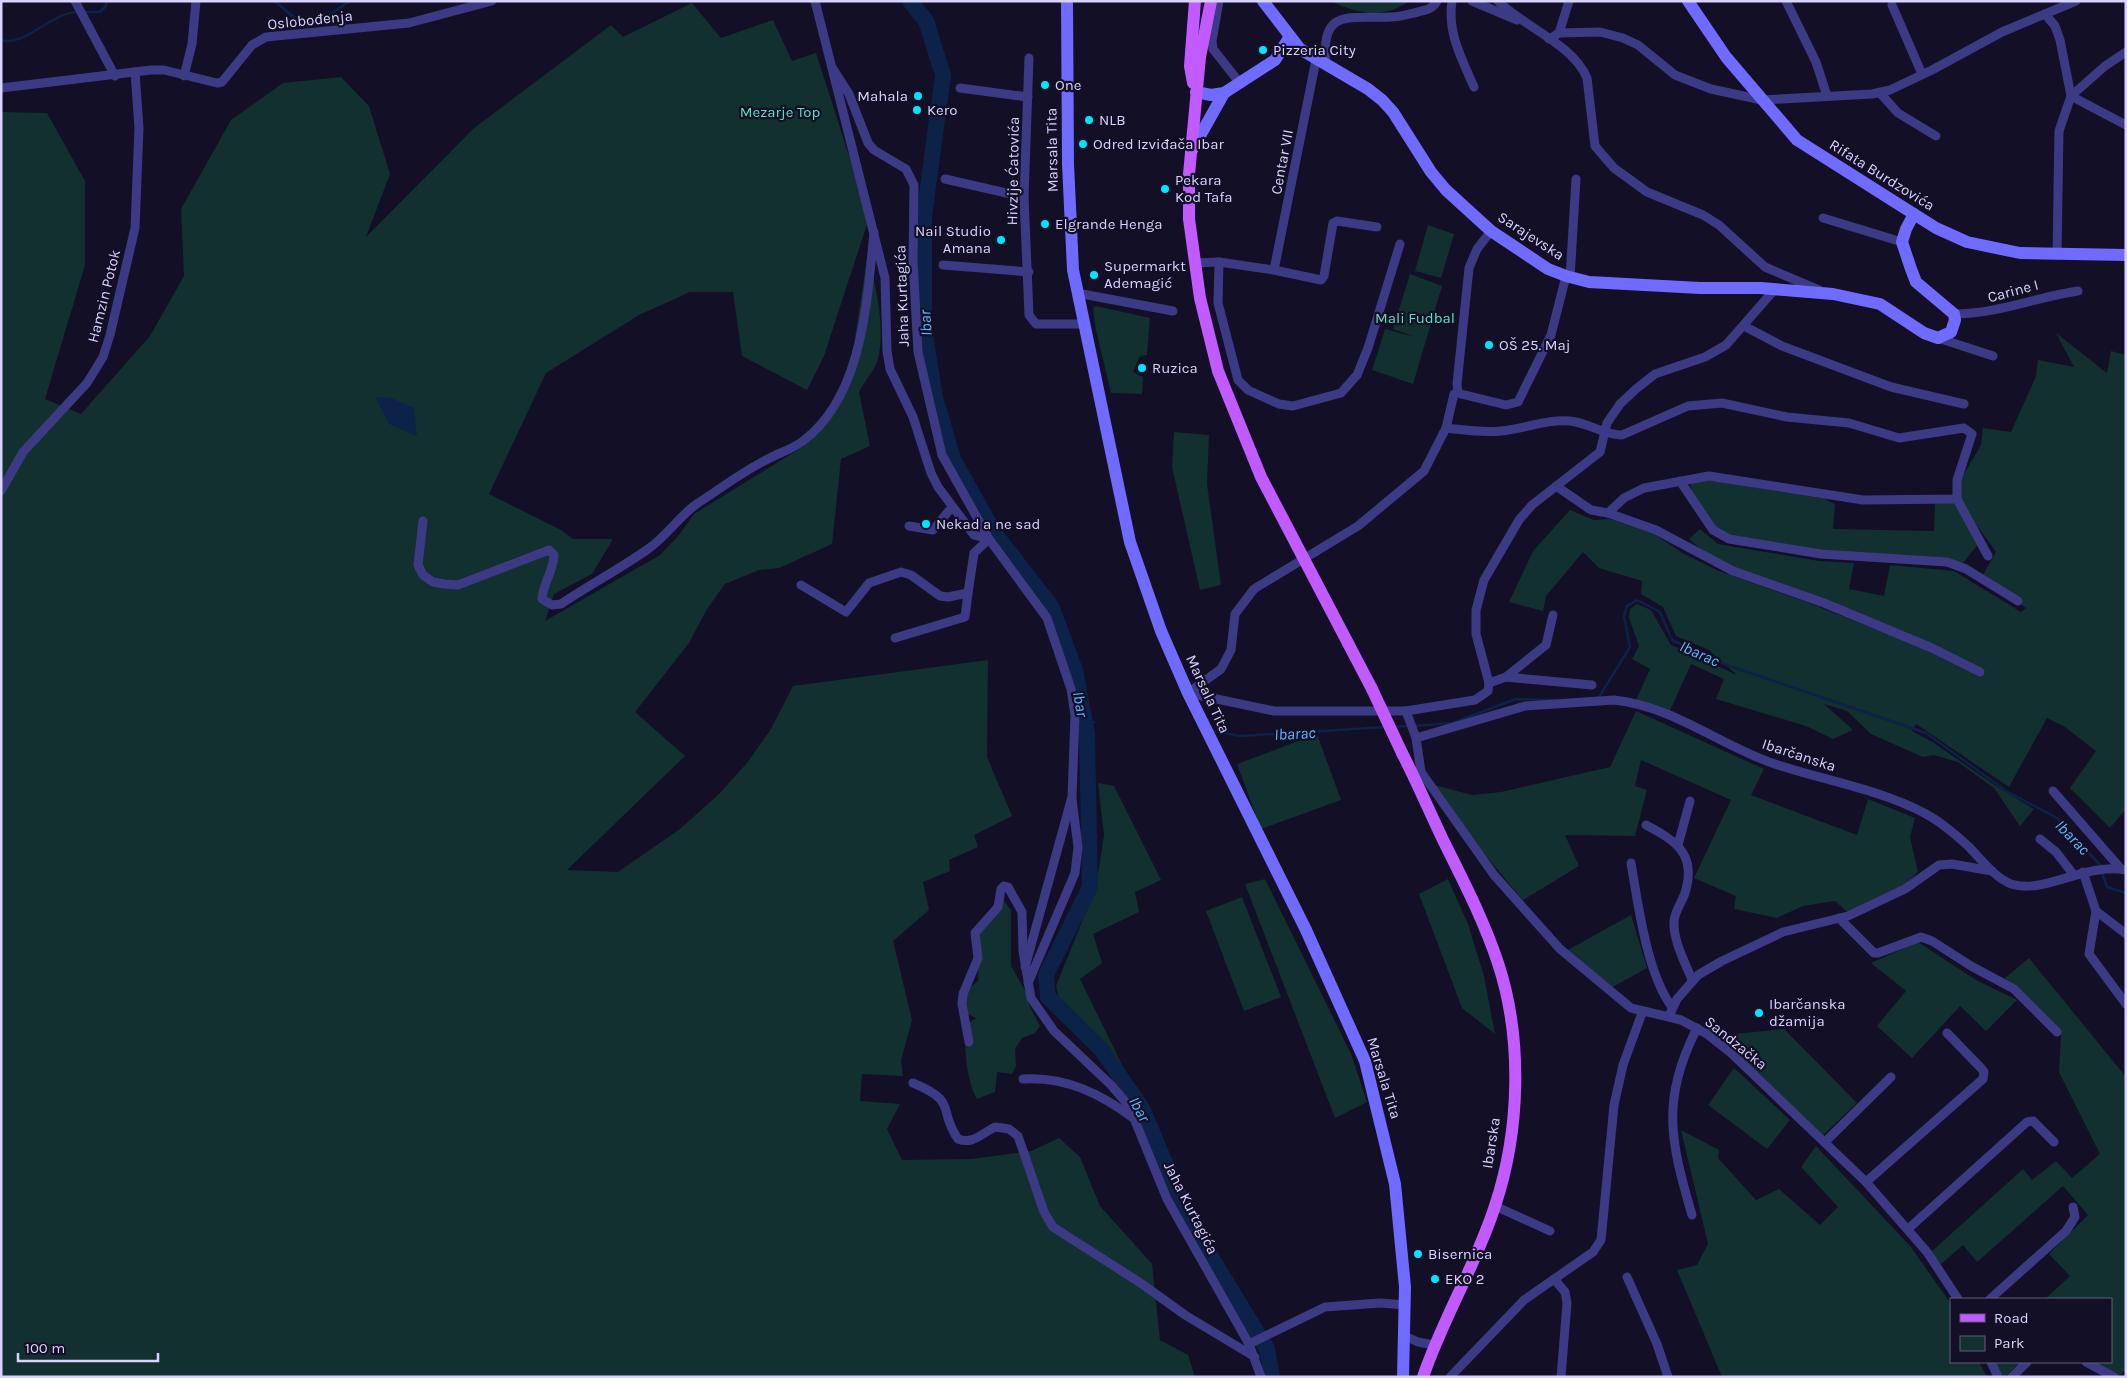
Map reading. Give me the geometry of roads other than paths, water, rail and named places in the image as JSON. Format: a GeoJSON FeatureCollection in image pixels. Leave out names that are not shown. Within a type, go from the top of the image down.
{"type":"FeatureCollection","features":[{"type":"Feature","properties":{"kind":"main road"},"geometry":{"type":"LineString","coordinates":[[1194,1],[1190,66],[1196,92]]}},
{"type":"Feature","properties":{"kind":"main road","name":"Ibarska"},"geometry":{"type":"LineString","coordinates":[[1210,1],[1196,92],[1190,152],[1189,218],[1200,298],[1218,371],[1260,477],[1372,689],[1402,753],[1417,774],[1475,905],[1498,964],[1513,1037],[1514,1106],[1509,1145],[1495,1206],[1434,1345],[1423,1377]]}},
{"type":"Feature","properties":{"kind":"street"},"geometry":{"type":"LineString","coordinates":[[184,76],[192,44],[196,1]]}},
{"type":"Feature","properties":{"kind":"street","name":"Oslobođenja"},"geometry":{"type":"LineString","coordinates":[[1,88],[164,70],[211,84],[222,82],[252,45],[266,37],[409,23],[492,1]]}},
{"type":"Feature","properties":{"kind":"street","name":"Jaha Kurtagića"},"geometry":{"type":"LineString","coordinates":[[815,1],[885,278],[887,351],[890,369],[912,417],[931,473],[952,507],[974,535],[989,539]]}},
{"type":"Feature","properties":{"kind":"street","name":"Marsala Tita"},"geometry":{"type":"LineString","coordinates":[[1067,1],[1068,164],[1072,270],[1130,542],[1161,631],[1188,693],[1306,930],[1365,1061],[1395,1184],[1406,1305],[1403,1377]]}},
{"type":"Feature","properties":{"kind":"street"},"geometry":{"type":"LineString","coordinates":[[1219,1],[1212,41],[1213,49],[1239,82]]}},
{"type":"Feature","properties":{"kind":"street","name":"Sarajevska"},"geometry":{"type":"LineString","coordinates":[[1263,1],[1289,38],[1300,49],[1368,89],[1394,112],[1431,172],[1446,190],[1491,231],[1548,269],[1568,277],[1607,283],[1775,289],[1833,294],[1880,304],[1924,333],[1938,338]]}},
{"type":"Feature","properties":{"kind":"street","name":"Centar VII"},"geometry":{"type":"LineString","coordinates":[[1274,270],[1325,39],[1330,28],[1340,21],[1354,16],[1393,17],[1433,7],[1437,1]]}},
{"type":"Feature","properties":{"kind":"street"},"geometry":{"type":"LineString","coordinates":[[1452,1],[1450,23],[1452,33],[1474,88]]}},
{"type":"Feature","properties":{"kind":"street"},"geometry":{"type":"LineString","coordinates":[[1472,1],[1485,9],[1529,25]]}},
{"type":"Feature","properties":{"kind":"street"},"geometry":{"type":"LineString","coordinates":[[1498,1],[1549,38],[1583,69],[1587,78],[1595,146],[1614,168],[1647,192],[1703,216],[1719,225],[1766,267],[1787,278],[1833,294]]}},
{"type":"Feature","properties":{"kind":"street"},"geometry":{"type":"LineString","coordinates":[[1559,33],[1569,1]]}},
{"type":"Feature","properties":{"kind":"street","name":"Rifata Burdzovića"},"geometry":{"type":"LineString","coordinates":[[1688,1],[1726,57],[1797,140],[1936,228],[1984,247],[2056,255],[2126,255]]}},
{"type":"Feature","properties":{"kind":"street"},"geometry":{"type":"LineString","coordinates":[[1786,1],[1816,62],[1828,96]]}},
{"type":"Feature","properties":{"kind":"street"},"geometry":{"type":"LineString","coordinates":[[1549,38],[1559,33],[1600,32],[1624,38],[1638,45],[1675,75],[1711,89],[1762,100],[1880,93],[1922,74],[2002,32],[2076,1]]}},
{"type":"Feature","properties":{"kind":"street"},"geometry":{"type":"LineString","coordinates":[[1892,5],[1922,74]]}},
{"type":"Feature","properties":{"kind":"street"},"geometry":{"type":"LineString","coordinates":[[80,7],[115,76]]}},
{"type":"Feature","properties":{"kind":"street"},"geometry":{"type":"LineString","coordinates":[[2045,14],[2055,26],[2060,40],[2071,96]]}},
{"type":"Feature","properties":{"kind":"street"},"geometry":{"type":"LineString","coordinates":[[1190,152],[1224,93],[1275,60],[1289,38]]}},
{"type":"Feature","properties":{"kind":"street"},"geometry":{"type":"LineString","coordinates":[[2056,255],[2059,131],[2071,96],[2105,66],[2126,52]]}},
{"type":"Feature","properties":{"kind":"street","name":"Hivzije Ćatovića"},"geometry":{"type":"LineString","coordinates":[[1029,58],[1024,197],[1029,272],[1029,315],[1034,323],[1084,324]]}},
{"type":"Feature","properties":{"kind":"street","name":"Jaha Kurtagića"},"geometry":{"type":"LineString","coordinates":[[833,69],[848,94],[868,143],[874,150],[906,169],[914,185],[913,261],[918,352],[942,455],[989,539],[1047,618],[1061,654],[1071,689],[1075,715],[1072,797],[1078,847],[1075,873],[1028,984],[1031,998],[1044,1020],[1111,1084],[1129,1106],[1167,1199],[1254,1342],[1255,1357],[1262,1377]]}},
{"type":"Feature","properties":{"kind":"street","name":"Hamzin Potok"},"geometry":{"type":"LineString","coordinates":[[1,492],[23,452],[88,382],[103,357],[135,228],[139,128],[135,72]]}},
{"type":"Feature","properties":{"kind":"street"},"geometry":{"type":"LineString","coordinates":[[960,88],[1028,97]]}},
{"type":"Feature","properties":{"kind":"street"},"geometry":{"type":"LineString","coordinates":[[1196,92],[1212,95],[1224,93]]}},
{"type":"Feature","properties":{"kind":"street"},"geometry":{"type":"LineString","coordinates":[[1880,93],[1898,113],[1936,136]]}},
{"type":"Feature","properties":{"kind":"street"},"geometry":{"type":"LineString","coordinates":[[2071,96],[2126,125]]}},
{"type":"Feature","properties":{"kind":"street"},"geometry":{"type":"LineString","coordinates":[[945,179],[1024,197]]}},
{"type":"Feature","properties":{"kind":"street"},"geometry":{"type":"LineString","coordinates":[[1458,392],[1474,398],[1506,405],[1518,402],[1551,336],[1568,277],[1576,179]]}},
{"type":"Feature","properties":{"kind":"street"},"geometry":{"type":"LineString","coordinates":[[1914,214],[1902,242],[1916,282],[1954,314],[1954,327],[1951,332],[1938,338]]}},
{"type":"Feature","properties":{"kind":"street"},"geometry":{"type":"LineString","coordinates":[[1823,218],[1902,242]]}},
{"type":"Feature","properties":{"kind":"street"},"geometry":{"type":"LineString","coordinates":[[1195,263],[1219,262],[1274,270],[1321,280],[1324,276],[1333,223],[1337,221],[1377,227]]}},
{"type":"Feature","properties":{"kind":"street"},"geometry":{"type":"LineString","coordinates":[[1458,392],[1456,384],[1469,268],[1477,249],[1491,231]]}},
{"type":"Feature","properties":{"kind":"street"},"geometry":{"type":"LineString","coordinates":[[424,521],[418,565],[423,575],[433,582],[458,585],[549,550],[554,555],[554,561],[542,599],[552,605],[561,604],[648,549],[689,509],[764,460],[802,442],[817,430],[834,407],[853,367],[866,304],[874,232]]}},
{"type":"Feature","properties":{"kind":"street"},"geometry":{"type":"LineString","coordinates":[[1219,262],[1218,303],[1238,380],[1255,393],[1280,404],[1292,406],[1341,393],[1357,375],[1368,348],[1400,244]]}},
{"type":"Feature","properties":{"kind":"street"},"geometry":{"type":"LineString","coordinates":[[943,265],[1029,272]]}},
{"type":"Feature","properties":{"kind":"street"},"geometry":{"type":"LineString","coordinates":[[1188,693],[1274,711],[1407,715],[1475,700],[1488,691],[1489,683],[1476,634],[1476,610],[1484,580],[1519,520],[1532,505],[1600,452],[1604,444],[1604,432],[1607,423],[1620,404],[1636,389],[1655,374],[1705,357],[1726,345],[1775,289]]}},
{"type":"Feature","properties":{"kind":"street","name":"Carine I"},"geometry":{"type":"LineString","coordinates":[[1954,314],[1980,314],[2047,295],[2078,291]]}},
{"type":"Feature","properties":{"kind":"street"},"geometry":{"type":"LineString","coordinates":[[1077,293],[1173,311]]}},
{"type":"Feature","properties":{"kind":"street"},"geometry":{"type":"LineString","coordinates":[[1744,326],[1782,346],[1891,387],[1964,404]]}},
{"type":"Feature","properties":{"kind":"street"},"geometry":{"type":"LineString","coordinates":[[1938,338],[1993,356]]}},
{"type":"Feature","properties":{"kind":"street"},"geometry":{"type":"LineString","coordinates":[[1188,693],[1221,668],[1231,650],[1233,624],[1241,604],[1254,589],[1358,526],[1424,471],[1446,428],[1450,405],[1454,394],[1458,392]]}},
{"type":"Feature","properties":{"kind":"street"},"geometry":{"type":"LineString","coordinates":[[1446,428],[1483,432],[1554,422],[1570,422],[1622,435],[1688,406],[1722,403],[1787,417],[1849,423],[1899,438],[1964,428],[1968,429],[1972,434],[1957,480],[1957,499],[1988,556]]}},
{"type":"Feature","properties":{"kind":"street"},"geometry":{"type":"LineString","coordinates":[[1608,513],[1624,498],[1644,488],[1710,476],[1863,500],[1957,499]]}},
{"type":"Feature","properties":{"kind":"street"},"geometry":{"type":"LineString","coordinates":[[1680,481],[1712,530],[1724,537],[1821,554],[1947,562],[1966,569],[2018,601]]}},
{"type":"Feature","properties":{"kind":"street"},"geometry":{"type":"LineString","coordinates":[[1556,486],[1591,510],[1608,513],[1656,530],[1732,571],[1824,603],[1932,648],[1980,672]]}},
{"type":"Feature","properties":{"kind":"street"},"geometry":{"type":"LineString","coordinates":[[908,526],[933,530],[952,507]]}},
{"type":"Feature","properties":{"kind":"street"},"geometry":{"type":"LineString","coordinates":[[895,638],[965,617],[974,553],[989,539]]}},
{"type":"Feature","properties":{"kind":"street"},"geometry":{"type":"LineString","coordinates":[[801,585],[846,612],[869,583],[901,572],[911,575],[940,596],[948,598],[968,593]]}},
{"type":"Feature","properties":{"kind":"street"},"geometry":{"type":"LineString","coordinates":[[1489,683],[1506,677],[1546,645],[1553,614]]}},
{"type":"Feature","properties":{"kind":"street"},"geometry":{"type":"LineString","coordinates":[[1506,677],[1592,685]]}},
{"type":"Feature","properties":{"kind":"street","name":"Ibarčanska"},"geometry":{"type":"LineString","coordinates":[[1414,734],[1525,706],[1614,700],[1628,701],[1680,720],[1775,764],[1860,788],[1928,814],[1967,845],[2001,879],[2021,886],[2033,886],[2056,881],[2086,871],[2123,870]]}},
{"type":"Feature","properties":{"kind":"street"},"geometry":{"type":"LineString","coordinates":[[1407,715],[1414,734],[1417,774]]}},
{"type":"Feature","properties":{"kind":"street","name":"Sandzačka"},"geometry":{"type":"LineString","coordinates":[[1417,774],[1494,875],[1560,950],[1631,1008],[1642,1013],[1671,1012],[1698,1028],[1731,1053],[1866,1182],[1927,1252],[1957,1298]]}},
{"type":"Feature","properties":{"kind":"street"},"geometry":{"type":"LineString","coordinates":[[2053,790],[2123,870]]}},
{"type":"Feature","properties":{"kind":"street","name":"Jaha Kurtagića"},"geometry":{"type":"LineString","coordinates":[[1024,967],[1072,797]]}},
{"type":"Feature","properties":{"kind":"street"},"geometry":{"type":"LineString","coordinates":[[1678,845],[1690,801]]}},
{"type":"Feature","properties":{"kind":"street"},"geometry":{"type":"LineString","coordinates":[[1646,826],[1678,845],[1686,859],[1688,872],[1685,892],[1676,913],[1675,933],[1692,980]]}},
{"type":"Feature","properties":{"kind":"street"},"geometry":{"type":"LineString","coordinates":[[2040,839],[2056,852],[2073,874]]}},
{"type":"Feature","properties":{"kind":"street"},"geometry":{"type":"LineString","coordinates":[[1631,863],[1646,938],[1659,982],[1671,1012]]}},
{"type":"Feature","properties":{"kind":"street"},"geometry":{"type":"LineString","coordinates":[[1671,1012],[1692,980],[1722,961],[1783,932],[1839,918],[1881,902],[1905,889],[1939,865],[1952,864],[1992,871]]}},
{"type":"Feature","properties":{"kind":"street"},"geometry":{"type":"LineString","coordinates":[[2086,871],[2096,911],[2089,954],[2126,1004]]}},
{"type":"Feature","properties":{"kind":"street"},"geometry":{"type":"LineString","coordinates":[[969,1042],[962,1004],[963,994],[978,958],[975,934],[998,907],[1001,889],[1004,886],[1011,889],[1022,912],[1024,967],[1028,984]]}},
{"type":"Feature","properties":{"kind":"street"},"geometry":{"type":"LineString","coordinates":[[2096,911],[2126,934]]}},
{"type":"Feature","properties":{"kind":"street"},"geometry":{"type":"LineString","coordinates":[[1839,918],[1874,953],[1920,937],[1932,941],[2014,989],[2057,1032]]}},
{"type":"Feature","properties":{"kind":"street"},"geometry":{"type":"LineString","coordinates":[[1450,1377],[1524,1300],[1593,1252],[1601,1240],[1614,1105],[1626,1056],[1642,1013]]}},
{"type":"Feature","properties":{"kind":"street"},"geometry":{"type":"LineString","coordinates":[[1692,1215],[1673,1145],[1672,1109],[1676,1079],[1685,1053],[1698,1028]]}},
{"type":"Feature","properties":{"kind":"street"},"geometry":{"type":"LineString","coordinates":[[1866,1182],[1983,1079],[1984,1072],[1981,1068],[1947,1033]]}},
{"type":"Feature","properties":{"kind":"street"},"geometry":{"type":"LineString","coordinates":[[1825,1142],[1891,1077]]}},
{"type":"Feature","properties":{"kind":"street"},"geometry":{"type":"LineString","coordinates":[[1023,1079],[1041,1079],[1085,1088],[1116,1105],[1135,1120]]}},
{"type":"Feature","properties":{"kind":"street"},"geometry":{"type":"LineString","coordinates":[[913,1083],[931,1090],[942,1099],[958,1140],[965,1142],[974,1140],[995,1127],[1009,1129],[1018,1136],[1044,1212],[1053,1227],[1142,1284],[1185,1315],[1255,1357]]}},
{"type":"Feature","properties":{"kind":"street"},"geometry":{"type":"LineString","coordinates":[[1908,1229],[2027,1122],[2032,1121],[2054,1142]]}},
{"type":"Feature","properties":{"kind":"street"},"geometry":{"type":"LineString","coordinates":[[1495,1206],[1550,1231]]}},
{"type":"Feature","properties":{"kind":"street"},"geometry":{"type":"LineString","coordinates":[[1991,1298],[2066,1231],[2074,1217],[2073,1208]]}},
{"type":"Feature","properties":{"kind":"street"},"geometry":{"type":"LineString","coordinates":[[1627,1277],[1657,1344],[1668,1377]]}},
{"type":"Feature","properties":{"kind":"street"},"geometry":{"type":"LineString","coordinates":[[1554,1279],[1565,1292],[1567,1302],[1561,1377]]}},
{"type":"Feature","properties":{"kind":"street"},"geometry":{"type":"LineString","coordinates":[[1254,1342],[1326,1307],[1380,1303],[1406,1305]]}},
{"type":"Feature","properties":{"kind":"street"},"geometry":{"type":"LineString","coordinates":[[1406,1336],[1418,1342],[1434,1345]]}},
{"type":"Feature","properties":{"kind":"street"},"geometry":{"type":"LineString","coordinates":[[1991,1363],[1998,1377]]}},
{"type":"Feature","properties":{"kind":"street"},"geometry":{"type":"LineString","coordinates":[[2012,1377],[2026,1363]]}},
{"type":"Feature","properties":{"kind":"street"},"geometry":{"type":"LineString","coordinates":[[2088,1363],[2114,1377]]}},
{"type":"Feature","properties":{"kind":"water"},"geometry":{"type":"Polygon","coordinates":[[[375,397],[391,398],[414,408],[417,436],[389,424],[375,397]]]}},
{"type":"Feature","properties":{"kind":"waterway"},"geometry":{"type":"LineString","coordinates":[[85,12],[100,12],[106,6],[106,1]]}},
{"type":"Feature","properties":{"kind":"waterway"},"geometry":{"type":"LineString","coordinates":[[274,1],[293,16],[310,22],[324,18],[350,1]]}},
{"type":"Feature","properties":{"kind":"waterway","name":"Ibar"},"geometry":{"type":"LineString","coordinates":[[910,1],[926,21],[943,75],[924,216],[924,329],[935,397],[953,459],[995,534],[1051,606],[1075,670],[1087,734],[1090,887],[1046,975],[1048,997],[1101,1049],[1142,1108],[1191,1224],[1267,1349],[1272,1377]]}},
{"type":"Feature","properties":{"kind":"waterway"},"geometry":{"type":"LineString","coordinates":[[1,40],[19,39],[59,17],[79,12]]}},
{"type":"Feature","properties":{"kind":"waterway","name":"Ibarac"},"geometry":{"type":"LineString","coordinates":[[1599,697],[1630,647],[1624,616],[1627,606],[1637,600],[1660,612],[1672,640],[1727,665],[1926,733],[2006,791],[2057,818],[2101,866]]}},
{"type":"Feature","properties":{"kind":"waterway","name":"Ibarac"},"geometry":{"type":"LineString","coordinates":[[1414,726],[1452,723],[1516,699],[1554,700]]}},
{"type":"Feature","properties":{"kind":"waterway","name":"Ibarac"},"geometry":{"type":"LineString","coordinates":[[1085,724],[1094,722]]}},
{"type":"Feature","properties":{"kind":"waterway","name":"Ibarac"},"geometry":{"type":"LineString","coordinates":[[1394,727],[1408,726]]}},
{"type":"Feature","properties":{"kind":"waterway","name":"Ibarac"},"geometry":{"type":"LineString","coordinates":[[1213,731],[1241,736],[1386,727]]}},
{"type":"Feature","properties":{"kind":"waterway","name":"Ibarac"},"geometry":{"type":"LineString","coordinates":[[2102,872],[2107,887],[2126,893]]}},
{"type":"Feature","properties":{"kind":"place","name":"Pizzeria City"},"geometry":{"type":"Point","coordinates":[1263,50]}},
{"type":"Feature","properties":{"kind":"place","name":"One"},"geometry":{"type":"Point","coordinates":[1045,85]}},
{"type":"Feature","properties":{"kind":"place","name":"Mahala"},"geometry":{"type":"Point","coordinates":[918,96]}},
{"type":"Feature","properties":{"kind":"place","name":"Kero"},"geometry":{"type":"Point","coordinates":[917,110]}},
{"type":"Feature","properties":{"kind":"place","name":"NLB"},"geometry":{"type":"Point","coordinates":[1089,120]}},
{"type":"Feature","properties":{"kind":"place","name":"Odred Izviđača Ibar"},"geometry":{"type":"Point","coordinates":[1083,144]}},
{"type":"Feature","properties":{"kind":"place","name":"Pekara Kod Tafa"},"geometry":{"type":"Point","coordinates":[1165,189]}},
{"type":"Feature","properties":{"kind":"place","name":"Elgrande Henga"},"geometry":{"type":"Point","coordinates":[1045,224]}},
{"type":"Feature","properties":{"kind":"place","name":"Nail Studio Amana"},"geometry":{"type":"Point","coordinates":[1001,240]}},
{"type":"Feature","properties":{"kind":"place","name":"Supermarkt Ademagić"},"geometry":{"type":"Point","coordinates":[1094,275]}},
{"type":"Feature","properties":{"kind":"place","name":"OŠ 25. Maj"},"geometry":{"type":"Point","coordinates":[1489,345]}},
{"type":"Feature","properties":{"kind":"place","name":"Ruzica"},"geometry":{"type":"Point","coordinates":[1142,368]}},
{"type":"Feature","properties":{"kind":"place","name":"Nekad a ne sad"},"geometry":{"type":"Point","coordinates":[926,524]}},
{"type":"Feature","properties":{"kind":"place","name":"Ibarčanska džamija"},"geometry":{"type":"Point","coordinates":[1759,1013]}},
{"type":"Feature","properties":{"kind":"place","name":"Bisernica"},"geometry":{"type":"Point","coordinates":[1418,1254]}},
{"type":"Feature","properties":{"kind":"place","name":"EKO 2"},"geometry":{"type":"Point","coordinates":[1435,1279]}},
{"type":"Feature","properties":{"kind":"park label","name":"Mezarje Top"},"geometry":{"type":"Point","coordinates":[780,112]}},
{"type":"Feature","properties":{"kind":"park label","name":"Mali Fudbal"},"geometry":{"type":"Point","coordinates":[1415,318]}}]}
